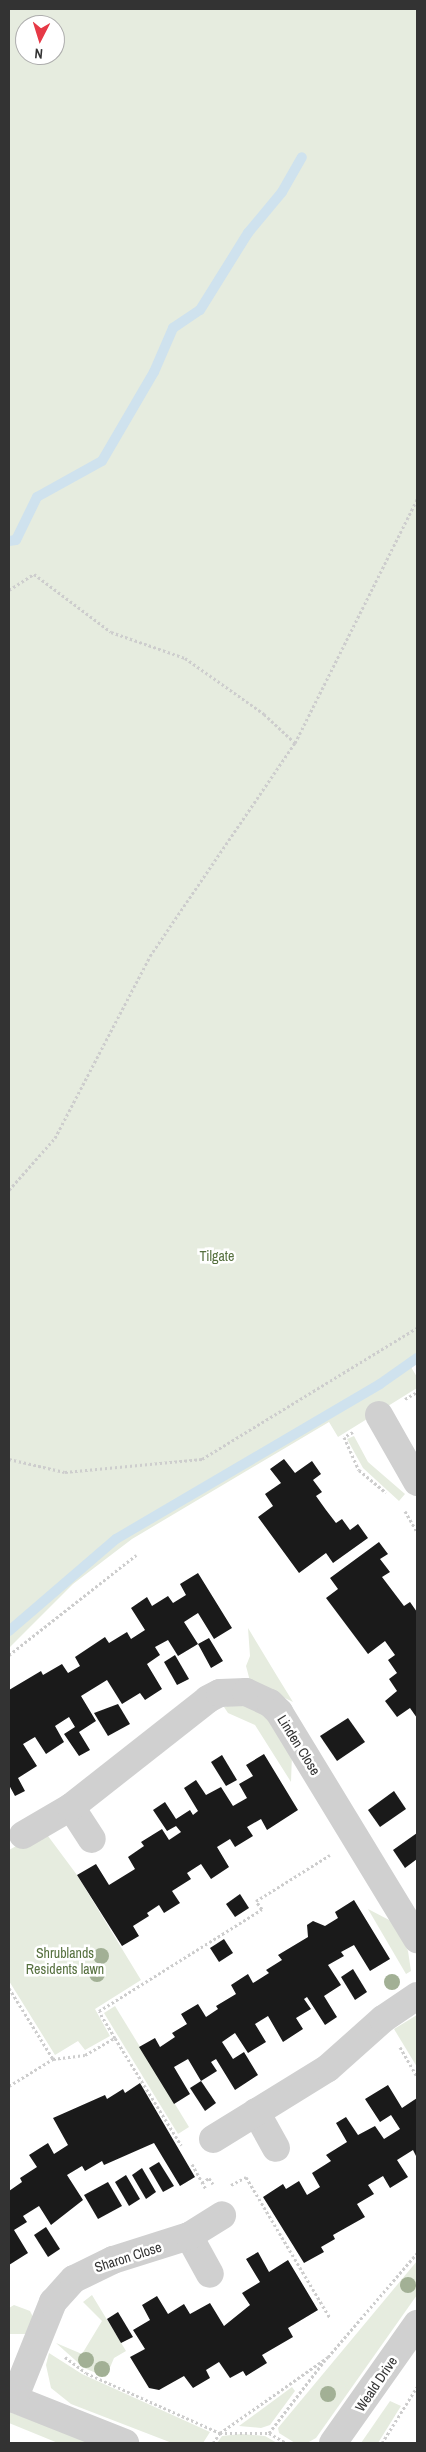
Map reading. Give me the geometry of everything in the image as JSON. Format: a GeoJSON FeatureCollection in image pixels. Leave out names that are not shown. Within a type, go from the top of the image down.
{"type":"FeatureCollection","features":[{"type":"Feature","properties":{"kind":"street"},"geometry":{"type":"LineString","coordinates":[[379,1415],[417,1482]]}},
{"type":"Feature","properties":{"kind":"street","name":"Linden Close"},"geometry":{"type":"LineString","coordinates":[[24,1835],[71,1807],[208,1699],[232,1692],[259,1696],[279,1712],[417,1939]]}},
{"type":"Feature","properties":{"kind":"street"},"geometry":{"type":"LineString","coordinates":[[71,1807],[92,1839]]}},
{"type":"Feature","properties":{"kind":"street"},"geometry":{"type":"LineString","coordinates":[[213,2139],[328,2068],[383,2019],[417,1996]]}},
{"type":"Feature","properties":{"kind":"street"},"geometry":{"type":"LineString","coordinates":[[256,2112],[276,2148]]}},
{"type":"Feature","properties":{"kind":"street","name":"Sharon Close"},"geometry":{"type":"LineString","coordinates":[[11,2398],[38,2342],[53,2302],[74,2279],[113,2260],[189,2236],[220,2204]]}},
{"type":"Feature","properties":{"kind":"street"},"geometry":{"type":"LineString","coordinates":[[189,2236],[210,2274]]}},
{"type":"Feature","properties":{"kind":"street","name":"Weald Drive"},"geometry":{"type":"LineString","coordinates":[[333,2443],[417,2324]]}},
{"type":"Feature","properties":{"kind":"street"},"geometry":{"type":"LineString","coordinates":[[11,2398],[125,2443]]}},
{"type":"Feature","properties":{"kind":"path"},"geometry":{"type":"LineString","coordinates":[[9,1190],[55,1138],[150,956],[295,743],[417,499]]}},
{"type":"Feature","properties":{"kind":"path"},"geometry":{"type":"LineString","coordinates":[[9,590],[34,574],[111,632],[185,658],[264,714],[295,743]]}},
{"type":"Feature","properties":{"kind":"path"},"geometry":{"type":"LineString","coordinates":[[9,1458],[65,1472],[202,1459],[417,1328]]}},
{"type":"Feature","properties":{"kind":"path"},"geometry":{"type":"LineString","coordinates":[[9,1655],[136,1554]]}},
{"type":"Feature","properties":{"kind":"path"},"geometry":{"type":"LineString","coordinates":[[325,1847],[335,1863]]}},
{"type":"Feature","properties":{"kind":"path"},"geometry":{"type":"LineString","coordinates":[[183,2149],[100,2011],[262,1909],[256,1901],[330,1855]]}},
{"type":"Feature","properties":{"kind":"path"},"geometry":{"type":"LineString","coordinates":[[9,1988],[54,2060]]}},
{"type":"Feature","properties":{"kind":"path"},"geometry":{"type":"LineString","coordinates":[[9,2086],[54,2060],[84,2055],[115,2038]]}},
{"type":"Feature","properties":{"kind":"path"},"geometry":{"type":"LineString","coordinates":[[188,2157],[202,2182],[220,2204]]}},
{"type":"Feature","properties":{"kind":"path"},"geometry":{"type":"LineString","coordinates":[[225,2188],[246,2177],[330,2318]]}},
{"type":"Feature","properties":{"kind":"path"},"geometry":{"type":"LineString","coordinates":[[202,2182],[210,2178],[220,2204]]}},
{"type":"Feature","properties":{"kind":"path"},"geometry":{"type":"LineString","coordinates":[[269,2433],[328,2357],[417,2253]]}},
{"type":"Feature","properties":{"kind":"path"},"geometry":{"type":"LineString","coordinates":[[38,2342],[54,2348],[86,2373],[220,2432],[269,2433],[286,2443]]}},
{"type":"Feature","properties":{"kind":"path"},"geometry":{"type":"LineString","coordinates":[[213,2443],[220,2432],[328,2357]]}},
{"type":"Feature","properties":{"kind":"path"},"geometry":{"type":"LineString","coordinates":[[382,2443],[417,2387]]}},
{"type":"Feature","properties":{"kind":"green space","name":"Tilgate"},"geometry":{"type":"Polygon","coordinates":[[[9,9],[417,9],[417,1363],[411,1367],[417,1377],[417,1388],[338,1437],[329,1422],[132,1539],[73,1584],[9,1648],[9,9]]]}},
{"type":"Feature","properties":{"kind":"green space"},"geometry":{"type":"Polygon","coordinates":[[[354,1436],[368,1462],[405,1494],[399,1501],[363,1468],[347,1439],[354,1436]]]}},
{"type":"Feature","properties":{"kind":"green space"},"geometry":{"type":"Polygon","coordinates":[[[248,1628],[293,1702],[250,1681],[246,1666],[250,1656],[248,1628]]]}},
{"type":"Feature","properties":{"kind":"green space"},"geometry":{"type":"Polygon","coordinates":[[[234,1704],[245,1705],[266,1716],[292,1755],[291,1782],[255,1725],[228,1713],[224,1707],[234,1704]]]}},
{"type":"Feature","properties":{"kind":"green space","name":"Shrublands Residents lawn"},"geometry":{"type":"Polygon","coordinates":[[[38,1834],[48,1836],[77,1875],[141,1980],[95,2009],[110,2036],[85,2050],[78,2041],[55,2055],[9,1981],[9,1850],[38,1834]]]}},
{"type":"Feature","properties":{"kind":"green space"},"geometry":{"type":"Polygon","coordinates":[[[368,1909],[393,1922],[408,1951],[411,1971],[406,1974],[368,1909]]]}},
{"type":"Feature","properties":{"kind":"green space"},"geometry":{"type":"Polygon","coordinates":[[[115,2006],[189,2127],[178,2134],[104,2013],[115,2006]]]}},
{"type":"Feature","properties":{"kind":"green space"},"geometry":{"type":"Polygon","coordinates":[[[417,2015],[417,2067],[394,2029],[417,2015]]]}},
{"type":"Feature","properties":{"kind":"green space"},"geometry":{"type":"Polygon","coordinates":[[[417,2261],[417,2295],[316,2438],[307,2443],[295,2443],[279,2433],[278,2428],[417,2261]]]}},
{"type":"Feature","properties":{"kind":"green space"},"geometry":{"type":"Polygon","coordinates":[[[92,2295],[126,2351],[114,2358],[106,2377],[84,2368],[56,2343],[82,2354],[102,2321],[83,2302],[92,2295]]]}},
{"type":"Feature","properties":{"kind":"green space"},"geometry":{"type":"Polygon","coordinates":[[[14,2305],[30,2311],[34,2319],[29,2334],[9,2334],[9,2308],[14,2305]]]}},
{"type":"Feature","properties":{"kind":"green space"},"geometry":{"type":"Polygon","coordinates":[[[49,2353],[82,2374],[210,2432],[203,2443],[172,2443],[71,2404],[51,2388],[46,2365],[49,2353]]]}},
{"type":"Feature","properties":{"kind":"green space"},"geometry":{"type":"Polygon","coordinates":[[[292,2387],[295,2391],[270,2425],[261,2428],[239,2426],[292,2387]]]}},
{"type":"Feature","properties":{"kind":"green space"},"geometry":{"type":"Polygon","coordinates":[[[390,2401],[401,2406],[378,2443],[361,2443],[390,2401]]]}},
{"type":"Feature","properties":{"kind":"green space"},"geometry":{"type":"Polygon","coordinates":[[[9,2412],[52,2427],[89,2443],[58,2443],[9,2423],[9,2412]]]}},
{"type":"Feature","properties":{"kind":"green space"},"geometry":{"type":"Polygon","coordinates":[[[241,2434],[265,2436],[277,2443],[217,2443],[222,2436],[241,2434]]]}},
{"type":"Feature","properties":{"kind":"building"},"geometry":{"type":"Polygon","coordinates":[[[284,1459],[295,1473],[312,1461],[321,1474],[313,1480],[322,1492],[316,1496],[326,1510],[336,1523],[342,1519],[350,1530],[358,1524],[368,1538],[333,1563],[326,1553],[299,1573],[258,1517],[273,1506],[265,1494],[281,1483],[270,1469],[284,1459]]]}},
{"type":"Feature","properties":{"kind":"building"},"geometry":{"type":"Polygon","coordinates":[[[379,1542],[388,1554],[380,1559],[390,1572],[382,1577],[404,1606],[410,1602],[417,1612],[417,1718],[410,1708],[397,1717],[385,1701],[397,1691],[389,1679],[397,1673],[388,1660],[395,1655],[385,1641],[368,1654],[326,1598],[338,1589],[330,1578],[379,1542]]]}},
{"type":"Feature","properties":{"kind":"building"},"geometry":{"type":"Polygon","coordinates":[[[198,1573],[232,1628],[214,1639],[198,1613],[184,1622],[198,1644],[178,1656],[168,1640],[155,1647],[160,1655],[147,1664],[162,1689],[145,1700],[140,1693],[122,1704],[107,1680],[81,1696],[96,1721],[79,1732],[90,1750],[79,1756],[64,1734],[75,1727],[69,1717],[55,1726],[64,1742],[46,1754],[35,1737],[23,1744],[37,1766],[18,1778],[25,1791],[15,1796],[9,1785],[9,1690],[41,1671],[43,1675],[62,1664],[68,1673],[80,1666],[75,1657],[105,1637],[109,1643],[127,1632],[131,1639],[145,1630],[131,1608],[147,1597],[152,1606],[168,1596],[173,1603],[186,1595],[180,1584],[198,1573]]]}},
{"type":"Feature","properties":{"kind":"building"},"geometry":{"type":"Polygon","coordinates":[[[209,1638],[223,1661],[211,1668],[198,1644],[209,1638]]]}},
{"type":"Feature","properties":{"kind":"building"},"geometry":{"type":"Polygon","coordinates":[[[175,1655],[189,1679],[177,1685],[164,1662],[175,1655]]]}},
{"type":"Feature","properties":{"kind":"building"},"geometry":{"type":"Polygon","coordinates":[[[118,1704],[130,1724],[108,1736],[94,1713],[118,1704]]]}},
{"type":"Feature","properties":{"kind":"building"},"geometry":{"type":"Polygon","coordinates":[[[348,1718],[365,1742],[337,1761],[320,1736],[348,1718]]]}},
{"type":"Feature","properties":{"kind":"building"},"geometry":{"type":"Polygon","coordinates":[[[264,1754],[298,1810],[267,1830],[261,1819],[247,1827],[253,1836],[235,1847],[230,1839],[217,1847],[229,1867],[211,1879],[201,1864],[187,1873],[191,1879],[172,1891],[180,1903],[164,1913],[159,1905],[147,1913],[149,1916],[133,1926],[139,1936],[122,1946],[77,1875],[96,1864],[109,1885],[135,1869],[128,1857],[144,1846],[141,1842],[162,1829],[169,1840],[181,1832],[176,1826],[167,1831],[153,1810],[165,1802],[176,1819],[190,1810],[193,1815],[198,1811],[184,1788],[196,1780],[206,1795],[221,1787],[233,1806],[247,1798],[239,1784],[253,1776],[246,1765],[264,1754]]]}},
{"type":"Feature","properties":{"kind":"building"},"geometry":{"type":"Polygon","coordinates":[[[222,1755],[237,1780],[226,1786],[211,1762],[222,1755]]]}},
{"type":"Feature","properties":{"kind":"building"},"geometry":{"type":"Polygon","coordinates":[[[394,1791],[406,1809],[380,1827],[368,1810],[394,1791]]]}},
{"type":"Feature","properties":{"kind":"building"},"geometry":{"type":"Polygon","coordinates":[[[417,1833],[417,1859],[405,1868],[393,1850],[417,1833]]]}},
{"type":"Feature","properties":{"kind":"building"},"geometry":{"type":"Polygon","coordinates":[[[240,1894],[249,1908],[235,1917],[226,1904],[240,1894]]]}},
{"type":"Feature","properties":{"kind":"building"},"geometry":{"type":"Polygon","coordinates":[[[354,1900],[390,1959],[370,1971],[354,1945],[341,1952],[344,1956],[328,1965],[341,1985],[324,1996],[337,2017],[325,2025],[307,1997],[304,1999],[311,2009],[296,2018],[303,2029],[283,2042],[268,2016],[255,2024],[266,2042],[248,2053],[235,2033],[222,2042],[233,2059],[244,2052],[258,2075],[235,2090],[216,2059],[211,2062],[217,2071],[201,2081],[188,2059],[174,2067],[190,2094],[174,2104],[139,2047],[155,2038],[160,2047],[175,2037],[172,2033],[187,2024],[181,2014],[198,2004],[206,2017],[218,2009],[216,2006],[236,1994],[231,1985],[248,1974],[253,1983],[269,1973],[266,1970],[282,1960],[278,1955],[308,1937],[307,1925],[313,1921],[325,1926],[338,1918],[335,1912],[354,1900]]]}},
{"type":"Feature","properties":{"kind":"building"},"geometry":{"type":"Polygon","coordinates":[[[224,1939],[233,1953],[219,1962],[210,1948],[224,1939]]]}},
{"type":"Feature","properties":{"kind":"building"},"geometry":{"type":"Polygon","coordinates":[[[353,1969],[367,1992],[355,2000],[341,1977],[353,1969]]]}},
{"type":"Feature","properties":{"kind":"building"},"geometry":{"type":"Polygon","coordinates":[[[201,2081],[216,2103],[205,2111],[190,2088],[201,2081]]]}},
{"type":"Feature","properties":{"kind":"building"},"geometry":{"type":"Polygon","coordinates":[[[140,2083],[195,2177],[180,2186],[154,2143],[104,2165],[102,2161],[85,2171],[82,2166],[67,2175],[83,2200],[51,2225],[39,2206],[23,2216],[27,2222],[14,2230],[28,2253],[9,2265],[9,2191],[22,2182],[20,2178],[37,2167],[29,2155],[48,2143],[54,2154],[68,2145],[53,2118],[105,2095],[107,2099],[123,2089],[125,2093],[140,2083]]]}},
{"type":"Feature","properties":{"kind":"building"},"geometry":{"type":"Polygon","coordinates":[[[388,2085],[402,2108],[417,2098],[417,2158],[413,2150],[397,2160],[408,2177],[390,2188],[383,2176],[368,2185],[374,2194],[357,2204],[365,2217],[333,2235],[335,2239],[321,2247],[324,2252],[304,2263],[263,2197],[283,2184],[286,2189],[299,2181],[307,2195],[320,2187],[312,2173],[331,2161],[326,2155],[347,2142],[336,2123],[346,2117],[358,2135],[375,2126],[384,2139],[400,2129],[391,2115],[380,2122],[365,2099],[388,2085]]]}},
{"type":"Feature","properties":{"kind":"building"},"geometry":{"type":"Polygon","coordinates":[[[159,2162],[174,2186],[163,2192],[149,2168],[159,2162]]]}},
{"type":"Feature","properties":{"kind":"building"},"geometry":{"type":"Polygon","coordinates":[[[142,2168],[156,2192],[146,2199],[132,2175],[142,2168]]]}},
{"type":"Feature","properties":{"kind":"building"},"geometry":{"type":"Polygon","coordinates":[[[126,2175],[140,2199],[129,2206],[115,2182],[126,2175]]]}},
{"type":"Feature","properties":{"kind":"building"},"geometry":{"type":"Polygon","coordinates":[[[108,2182],[122,2206],[98,2219],[84,2195],[108,2182]]]}},
{"type":"Feature","properties":{"kind":"building"},"geometry":{"type":"Polygon","coordinates":[[[46,2227],[60,2249],[48,2257],[34,2235],[46,2227]]]}},
{"type":"Feature","properties":{"kind":"building"},"geometry":{"type":"Polygon","coordinates":[[[258,2252],[269,2272],[288,2260],[318,2310],[288,2328],[293,2337],[262,2355],[267,2363],[246,2376],[243,2371],[230,2378],[219,2362],[206,2370],[210,2378],[193,2388],[184,2376],[159,2390],[149,2388],[130,2357],[145,2349],[133,2330],[150,2320],[142,2305],[157,2296],[168,2314],[184,2304],[190,2314],[210,2303],[224,2326],[250,2305],[242,2293],[260,2282],[246,2259],[258,2252]]]}},
{"type":"Feature","properties":{"kind":"building"},"geometry":{"type":"Polygon","coordinates":[[[118,2312],[133,2337],[121,2343],[107,2319],[118,2312]]]}},
{"type":"Feature","properties":{"kind":"waterway"},"geometry":{"type":"LineString","coordinates":[[9,541],[16,540],[37,497],[102,461],[154,372],[173,328],[200,310],[248,233],[282,192],[302,157]]}},
{"type":"Feature","properties":{"kind":"waterway"},"geometry":{"type":"LineString","coordinates":[[9,1631],[116,1539],[380,1384],[417,1358]]}}]}
